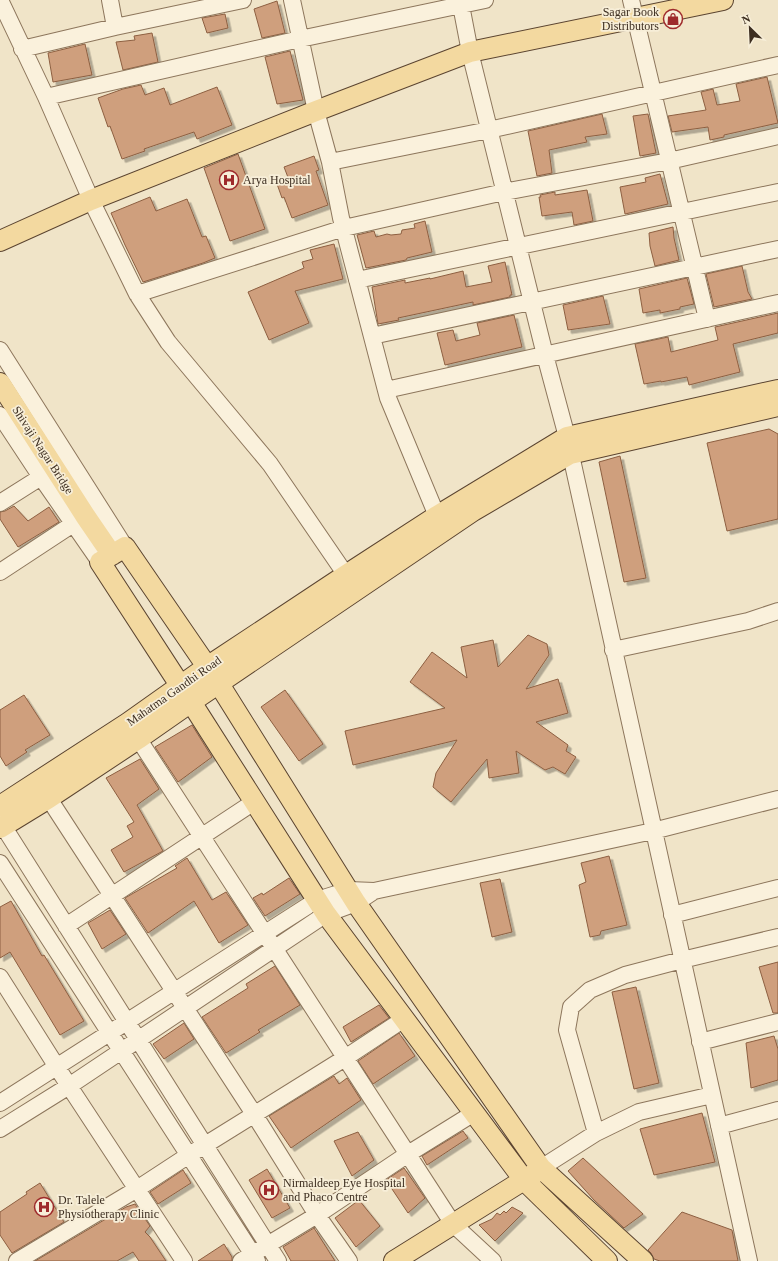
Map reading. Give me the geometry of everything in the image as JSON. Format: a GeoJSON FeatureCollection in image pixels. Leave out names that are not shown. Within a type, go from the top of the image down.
{"type":"FeatureCollection","features":[{"type":"Feature","properties":{"kind":"main road"},"geometry":{"type":"LineString","coordinates":[[0,241],[91,200],[470,52],[634,9],[723,0]]}},
{"type":"Feature","properties":{"kind":"main road","name":"Shivaji Nagar Bridge"},"geometry":{"type":"LineString","coordinates":[[0,383],[80,521],[112,555]]}},
{"type":"Feature","properties":{"kind":"main road"},"geometry":{"type":"LineString","coordinates":[[186,694],[219,684],[441,523],[568,446],[778,390]]}},
{"type":"Feature","properties":{"kind":"main road"},"geometry":{"type":"LineString","coordinates":[[568,446],[778,406]]}},
{"type":"Feature","properties":{"kind":"main road","name":"Mahatma Gandhi Road"},"geometry":{"type":"LineString","coordinates":[[0,806],[38,782],[133,731],[186,694],[207,667],[346,575],[441,523]]}},
{"type":"Feature","properties":{"kind":"main road"},"geometry":{"type":"LineString","coordinates":[[112,555],[207,667],[219,684],[352,896],[541,1168],[643,1261]]}},
{"type":"Feature","properties":{"kind":"main road"},"geometry":{"type":"LineString","coordinates":[[112,555],[186,694],[322,907],[524,1180],[607,1261]]}},
{"type":"Feature","properties":{"kind":"main road"},"geometry":{"type":"LineString","coordinates":[[1,825],[49,798],[133,731]]}},
{"type":"Feature","properties":{"kind":"main road"},"geometry":{"type":"LineString","coordinates":[[394,1261],[541,1168]]}},
{"type":"Feature","properties":{"kind":"street"},"geometry":{"type":"LineString","coordinates":[[0,0],[46,97],[91,200],[137,294],[168,342],[270,464],[346,575]]}},
{"type":"Feature","properties":{"kind":"street"},"geometry":{"type":"LineString","coordinates":[[110,0],[115,27]]}},
{"type":"Feature","properties":{"kind":"street"},"geometry":{"type":"LineString","coordinates":[[22,49],[115,27],[243,0]]}},
{"type":"Feature","properties":{"kind":"street"},"geometry":{"type":"LineString","coordinates":[[292,0],[316,111],[330,162],[344,228],[388,398],[441,523]]}},
{"type":"Feature","properties":{"kind":"street"},"geometry":{"type":"LineString","coordinates":[[46,97],[460,3],[485,0]]}},
{"type":"Feature","properties":{"kind":"street"},"geometry":{"type":"LineString","coordinates":[[460,3],[470,52],[504,192],[568,446],[749,1261]]}},
{"type":"Feature","properties":{"kind":"street"},"geometry":{"type":"LineString","coordinates":[[634,9],[707,319]]}},
{"type":"Feature","properties":{"kind":"street"},"geometry":{"type":"LineString","coordinates":[[330,162],[489,130],[778,66]]}},
{"type":"Feature","properties":{"kind":"street"},"geometry":{"type":"LineString","coordinates":[[137,294],[344,228],[504,192],[669,161],[778,136]]}},
{"type":"Feature","properties":{"kind":"street"},"geometry":{"type":"LineString","coordinates":[[357,280],[778,192]]}},
{"type":"Feature","properties":{"kind":"street"},"geometry":{"type":"LineString","coordinates":[[372,336],[778,249]]}},
{"type":"Feature","properties":{"kind":"street"},"geometry":{"type":"LineString","coordinates":[[386,390],[778,303]]}},
{"type":"Feature","properties":{"kind":"street"},"geometry":{"type":"LineString","coordinates":[[0,350],[112,555]]}},
{"type":"Feature","properties":{"kind":"street"},"geometry":{"type":"LineString","coordinates":[[0,415],[41,477],[80,521],[0,572]]}},
{"type":"Feature","properties":{"kind":"street"},"geometry":{"type":"LineString","coordinates":[[0,503],[41,477]]}},
{"type":"Feature","properties":{"kind":"street"},"geometry":{"type":"LineString","coordinates":[[613,650],[748,620],[778,611]]}},
{"type":"Feature","properties":{"kind":"street"},"geometry":{"type":"LineString","coordinates":[[133,731],[453,1224],[493,1261]]}},
{"type":"Feature","properties":{"kind":"street"},"geometry":{"type":"LineString","coordinates":[[38,782],[254,1114],[317,1214],[349,1261]]}},
{"type":"Feature","properties":{"kind":"street"},"geometry":{"type":"LineString","coordinates":[[0,1103],[264,934],[322,907],[352,896],[653,831],[778,799]]}},
{"type":"Feature","properties":{"kind":"street"},"geometry":{"type":"LineString","coordinates":[[66,926],[254,802]]}},
{"type":"Feature","properties":{"kind":"street"},"geometry":{"type":"LineString","coordinates":[[1,825],[139,1039],[278,1261]]}},
{"type":"Feature","properties":{"kind":"street"},"geometry":{"type":"LineString","coordinates":[[0,863],[189,1155],[250,1259],[267,1244],[317,1214],[408,1154],[474,1113]]}},
{"type":"Feature","properties":{"kind":"street"},"geometry":{"type":"LineString","coordinates":[[672,915],[778,888]]}},
{"type":"Feature","properties":{"kind":"street"},"geometry":{"type":"LineString","coordinates":[[0,1129],[69,1086],[274,949],[322,907]]}},
{"type":"Feature","properties":{"kind":"street"},"geometry":{"type":"LineString","coordinates":[[596,1133],[567,1030],[571,1007],[590,990],[625,974],[778,937]]}},
{"type":"Feature","properties":{"kind":"street"},"geometry":{"type":"LineString","coordinates":[[0,977],[69,1086],[184,1261]]}},
{"type":"Feature","properties":{"kind":"street"},"geometry":{"type":"LineString","coordinates":[[17,1261],[137,1189],[345,1058],[404,1019]]}},
{"type":"Feature","properties":{"kind":"street"},"geometry":{"type":"LineString","coordinates":[[700,1042],[778,1022]]}},
{"type":"Feature","properties":{"kind":"street"},"geometry":{"type":"LineString","coordinates":[[541,1168],[596,1133],[640,1112],[712,1095]]}},
{"type":"Feature","properties":{"kind":"street"},"geometry":{"type":"LineString","coordinates":[[719,1126],[778,1110]]}},
{"type":"Feature","properties":{"kind":"building"},"geometry":{"type":"Polygon","coordinates":[[[277,1],[285,33],[262,38],[254,9],[277,1]]]}},
{"type":"Feature","properties":{"kind":"building"},"geometry":{"type":"Polygon","coordinates":[[[225,14],[228,28],[207,33],[202,18],[225,14]]]}},
{"type":"Feature","properties":{"kind":"building"},"geometry":{"type":"Polygon","coordinates":[[[152,33],[158,62],[123,70],[116,42],[135,40],[134,36],[152,33]]]}},
{"type":"Feature","properties":{"kind":"building"},"geometry":{"type":"Polygon","coordinates":[[[85,44],[92,75],[53,82],[48,53],[85,44]]]}},
{"type":"Feature","properties":{"kind":"building"},"geometry":{"type":"Polygon","coordinates":[[[290,51],[303,100],[277,104],[265,57],[290,51]]]}},
{"type":"Feature","properties":{"kind":"building"},"geometry":{"type":"Polygon","coordinates":[[[767,77],[778,123],[724,135],[724,137],[710,140],[708,127],[672,132],[668,116],[706,110],[701,92],[713,89],[717,105],[740,101],[736,84],[767,77]]]}},
{"type":"Feature","properties":{"kind":"building"},"geometry":{"type":"Polygon","coordinates":[[[141,85],[145,95],[164,88],[170,105],[217,87],[232,125],[197,139],[194,132],[144,149],[145,151],[122,159],[110,126],[108,127],[98,98],[123,89],[141,85]]]}},
{"type":"Feature","properties":{"kind":"building"},"geometry":{"type":"Polygon","coordinates":[[[602,114],[607,134],[585,137],[587,142],[549,150],[552,173],[537,176],[528,131],[602,114]]]}},
{"type":"Feature","properties":{"kind":"building"},"geometry":{"type":"Polygon","coordinates":[[[648,114],[656,153],[640,156],[633,116],[648,114]]]}},
{"type":"Feature","properties":{"kind":"building"},"geometry":{"type":"Polygon","coordinates":[[[238,154],[265,229],[230,241],[204,168],[238,154]]]}},
{"type":"Feature","properties":{"kind":"building"},"geometry":{"type":"Polygon","coordinates":[[[314,156],[319,170],[316,171],[328,205],[292,218],[277,184],[289,180],[284,167],[314,156]]]}},
{"type":"Feature","properties":{"kind":"building"},"geometry":{"type":"Polygon","coordinates":[[[660,174],[668,204],[625,214],[620,187],[646,182],[645,178],[660,174]]]}},
{"type":"Feature","properties":{"kind":"building"},"geometry":{"type":"Polygon","coordinates":[[[587,190],[593,221],[574,225],[572,212],[542,216],[540,195],[555,192],[555,195],[587,190]]]}},
{"type":"Feature","properties":{"kind":"building"},"geometry":{"type":"Polygon","coordinates":[[[150,197],[156,211],[187,199],[202,237],[206,236],[215,258],[143,282],[111,213],[150,197]]]}},
{"type":"Feature","properties":{"kind":"building"},"geometry":{"type":"Polygon","coordinates":[[[425,221],[432,252],[407,258],[406,260],[366,268],[357,235],[374,231],[376,237],[387,234],[401,234],[402,230],[415,228],[414,224],[425,221]]]}},
{"type":"Feature","properties":{"kind":"building"},"geometry":{"type":"Polygon","coordinates":[[[673,227],[679,260],[655,266],[650,246],[649,233],[673,227]]]}},
{"type":"Feature","properties":{"kind":"building"},"geometry":{"type":"Polygon","coordinates":[[[334,244],[343,279],[295,291],[309,323],[269,340],[248,292],[304,268],[302,262],[313,259],[310,250],[334,244]]]}},
{"type":"Feature","properties":{"kind":"building"},"geometry":{"type":"Polygon","coordinates":[[[505,262],[512,295],[510,295],[510,297],[473,305],[473,302],[398,318],[399,320],[378,324],[372,287],[405,280],[405,283],[430,279],[463,271],[466,287],[492,282],[488,266],[505,262]]]}},
{"type":"Feature","properties":{"kind":"building"},"geometry":{"type":"Polygon","coordinates":[[[742,266],[748,292],[752,299],[714,307],[706,274],[742,266]]]}},
{"type":"Feature","properties":{"kind":"building"},"geometry":{"type":"Polygon","coordinates":[[[687,278],[694,304],[680,307],[680,309],[660,313],[660,310],[643,313],[639,289],[687,278]]]}},
{"type":"Feature","properties":{"kind":"building"},"geometry":{"type":"Polygon","coordinates":[[[603,296],[610,324],[568,330],[563,305],[603,296]]]}},
{"type":"Feature","properties":{"kind":"building"},"geometry":{"type":"Polygon","coordinates":[[[778,313],[778,333],[733,344],[740,372],[689,385],[687,377],[644,384],[635,344],[668,337],[671,352],[718,340],[715,327],[778,313]]]}},
{"type":"Feature","properties":{"kind":"building"},"geometry":{"type":"Polygon","coordinates":[[[514,315],[522,347],[445,365],[437,333],[453,330],[456,341],[480,335],[477,323],[514,315]]]}},
{"type":"Feature","properties":{"kind":"building"},"geometry":{"type":"Polygon","coordinates":[[[769,429],[778,434],[778,519],[727,531],[707,443],[769,429]]]}},
{"type":"Feature","properties":{"kind":"building"},"geometry":{"type":"Polygon","coordinates":[[[620,456],[646,578],[624,582],[599,462],[620,456]]]}},
{"type":"Feature","properties":{"kind":"building"},"geometry":{"type":"Polygon","coordinates":[[[14,506],[28,521],[49,507],[59,522],[18,547],[0,519],[0,512],[14,506]]]}},
{"type":"Feature","properties":{"kind":"building"},"geometry":{"type":"Polygon","coordinates":[[[528,635],[547,644],[549,655],[526,689],[558,679],[568,713],[536,722],[568,745],[566,751],[576,757],[565,774],[553,767],[545,770],[516,751],[519,773],[489,778],[487,759],[451,802],[433,787],[436,773],[457,740],[353,765],[345,731],[445,708],[410,682],[432,652],[467,678],[461,647],[493,640],[498,667],[528,635]]]}},
{"type":"Feature","properties":{"kind":"building"},"geometry":{"type":"Polygon","coordinates":[[[285,690],[323,744],[299,761],[261,707],[285,690]]]}},
{"type":"Feature","properties":{"kind":"building"},"geometry":{"type":"Polygon","coordinates":[[[24,695],[50,735],[25,750],[27,752],[6,766],[0,756],[0,710],[24,695]]]}},
{"type":"Feature","properties":{"kind":"building"},"geometry":{"type":"Polygon","coordinates":[[[192,725],[212,757],[178,782],[155,747],[192,725]]]}},
{"type":"Feature","properties":{"kind":"building"},"geometry":{"type":"Polygon","coordinates":[[[140,759],[159,789],[137,805],[163,851],[124,872],[111,850],[133,837],[127,826],[134,822],[106,778],[140,759]]]}},
{"type":"Feature","properties":{"kind":"building"},"geometry":{"type":"Polygon","coordinates":[[[609,856],[627,925],[601,931],[600,935],[590,937],[579,885],[586,882],[581,863],[609,856]]]}},
{"type":"Feature","properties":{"kind":"building"},"geometry":{"type":"Polygon","coordinates":[[[187,858],[212,900],[226,892],[248,925],[219,943],[194,901],[148,933],[125,898],[177,868],[175,866],[187,858]]]}},
{"type":"Feature","properties":{"kind":"building"},"geometry":{"type":"Polygon","coordinates":[[[289,878],[300,894],[265,916],[253,898],[262,893],[263,895],[289,878]]]}},
{"type":"Feature","properties":{"kind":"building"},"geometry":{"type":"Polygon","coordinates":[[[500,879],[512,932],[492,937],[480,883],[500,879]]]}},
{"type":"Feature","properties":{"kind":"building"},"geometry":{"type":"Polygon","coordinates":[[[11,901],[42,956],[44,955],[84,1021],[60,1035],[10,952],[0,958],[0,907],[11,901]]]}},
{"type":"Feature","properties":{"kind":"building"},"geometry":{"type":"Polygon","coordinates":[[[110,910],[126,934],[102,949],[88,923],[110,910]]]}},
{"type":"Feature","properties":{"kind":"building"},"geometry":{"type":"Polygon","coordinates":[[[778,962],[778,1013],[773,1013],[759,967],[778,962]]]}},
{"type":"Feature","properties":{"kind":"building"},"geometry":{"type":"Polygon","coordinates":[[[275,966],[300,1005],[258,1030],[260,1032],[226,1053],[202,1017],[248,988],[246,984],[275,966]]]}},
{"type":"Feature","properties":{"kind":"building"},"geometry":{"type":"Polygon","coordinates":[[[636,987],[659,1083],[634,1089],[612,992],[636,987]]]}},
{"type":"Feature","properties":{"kind":"building"},"geometry":{"type":"Polygon","coordinates":[[[379,1005],[389,1018],[351,1042],[343,1027],[379,1005]]]}},
{"type":"Feature","properties":{"kind":"building"},"geometry":{"type":"Polygon","coordinates":[[[184,1023],[194,1039],[164,1059],[153,1044],[184,1023]]]}},
{"type":"Feature","properties":{"kind":"building"},"geometry":{"type":"Polygon","coordinates":[[[399,1033],[415,1056],[373,1084],[358,1061],[399,1033]]]}},
{"type":"Feature","properties":{"kind":"building"},"geometry":{"type":"Polygon","coordinates":[[[774,1036],[778,1049],[778,1080],[751,1088],[746,1043],[774,1036]]]}},
{"type":"Feature","properties":{"kind":"building"},"geometry":{"type":"Polygon","coordinates":[[[334,1076],[339,1084],[347,1078],[361,1100],[291,1148],[269,1116],[334,1076]]]}},
{"type":"Feature","properties":{"kind":"building"},"geometry":{"type":"Polygon","coordinates":[[[702,1113],[715,1162],[654,1175],[640,1129],[702,1113]]]}},
{"type":"Feature","properties":{"kind":"building"},"geometry":{"type":"Polygon","coordinates":[[[463,1131],[468,1138],[427,1165],[422,1156],[463,1131]]]}},
{"type":"Feature","properties":{"kind":"building"},"geometry":{"type":"Polygon","coordinates":[[[358,1132],[374,1160],[352,1176],[334,1141],[358,1132]]]}},
{"type":"Feature","properties":{"kind":"building"},"geometry":{"type":"Polygon","coordinates":[[[583,1158],[643,1214],[624,1228],[594,1200],[568,1171],[583,1158]]]}},
{"type":"Feature","properties":{"kind":"building"},"geometry":{"type":"Polygon","coordinates":[[[404,1168],[425,1198],[408,1213],[386,1180],[404,1168]]]}},
{"type":"Feature","properties":{"kind":"building"},"geometry":{"type":"Polygon","coordinates":[[[267,1169],[290,1208],[272,1218],[249,1180],[267,1169]]]}},
{"type":"Feature","properties":{"kind":"building"},"geometry":{"type":"Polygon","coordinates":[[[183,1170],[191,1183],[158,1204],[150,1192],[183,1170]]]}},
{"type":"Feature","properties":{"kind":"building"},"geometry":{"type":"Polygon","coordinates":[[[40,1183],[64,1222],[12,1253],[0,1235],[0,1212],[27,1194],[26,1192],[40,1183]]]}},
{"type":"Feature","properties":{"kind":"building"},"geometry":{"type":"Polygon","coordinates":[[[359,1200],[380,1226],[356,1247],[335,1218],[359,1200]]]}},
{"type":"Feature","properties":{"kind":"building"},"geometry":{"type":"Polygon","coordinates":[[[135,1204],[150,1226],[145,1232],[166,1261],[139,1261],[133,1252],[117,1261],[35,1261],[126,1207],[135,1204]]]}},
{"type":"Feature","properties":{"kind":"building"},"geometry":{"type":"Polygon","coordinates":[[[512,1207],[523,1213],[495,1241],[479,1225],[492,1219],[497,1213],[500,1215],[504,1211],[506,1213],[512,1207]]]}},
{"type":"Feature","properties":{"kind":"building"},"geometry":{"type":"Polygon","coordinates":[[[682,1212],[732,1230],[738,1261],[660,1261],[654,1259],[648,1250],[682,1212]]]}},
{"type":"Feature","properties":{"kind":"building"},"geometry":{"type":"Polygon","coordinates":[[[314,1228],[335,1261],[291,1261],[283,1247],[314,1228]]]}},
{"type":"Feature","properties":{"kind":"building"},"geometry":{"type":"Polygon","coordinates":[[[224,1244],[232,1257],[232,1261],[198,1261],[224,1244]]]}},
{"type":"Feature","properties":{"kind":"place","name":"Sagar Book Distributors"},"geometry":{"type":"Point","coordinates":[673,19]}},
{"type":"Feature","properties":{"kind":"place","name":"Arya Hospital"},"geometry":{"type":"Point","coordinates":[229,180]}},
{"type":"Feature","properties":{"kind":"place","name":"Nirmaldeep Eye Hospital and Phaco Centre"},"geometry":{"type":"Point","coordinates":[269,1190]}},
{"type":"Feature","properties":{"kind":"place","name":"Dr. Talele Physiotherapy Clinic"},"geometry":{"type":"Point","coordinates":[44,1207]}}]}
